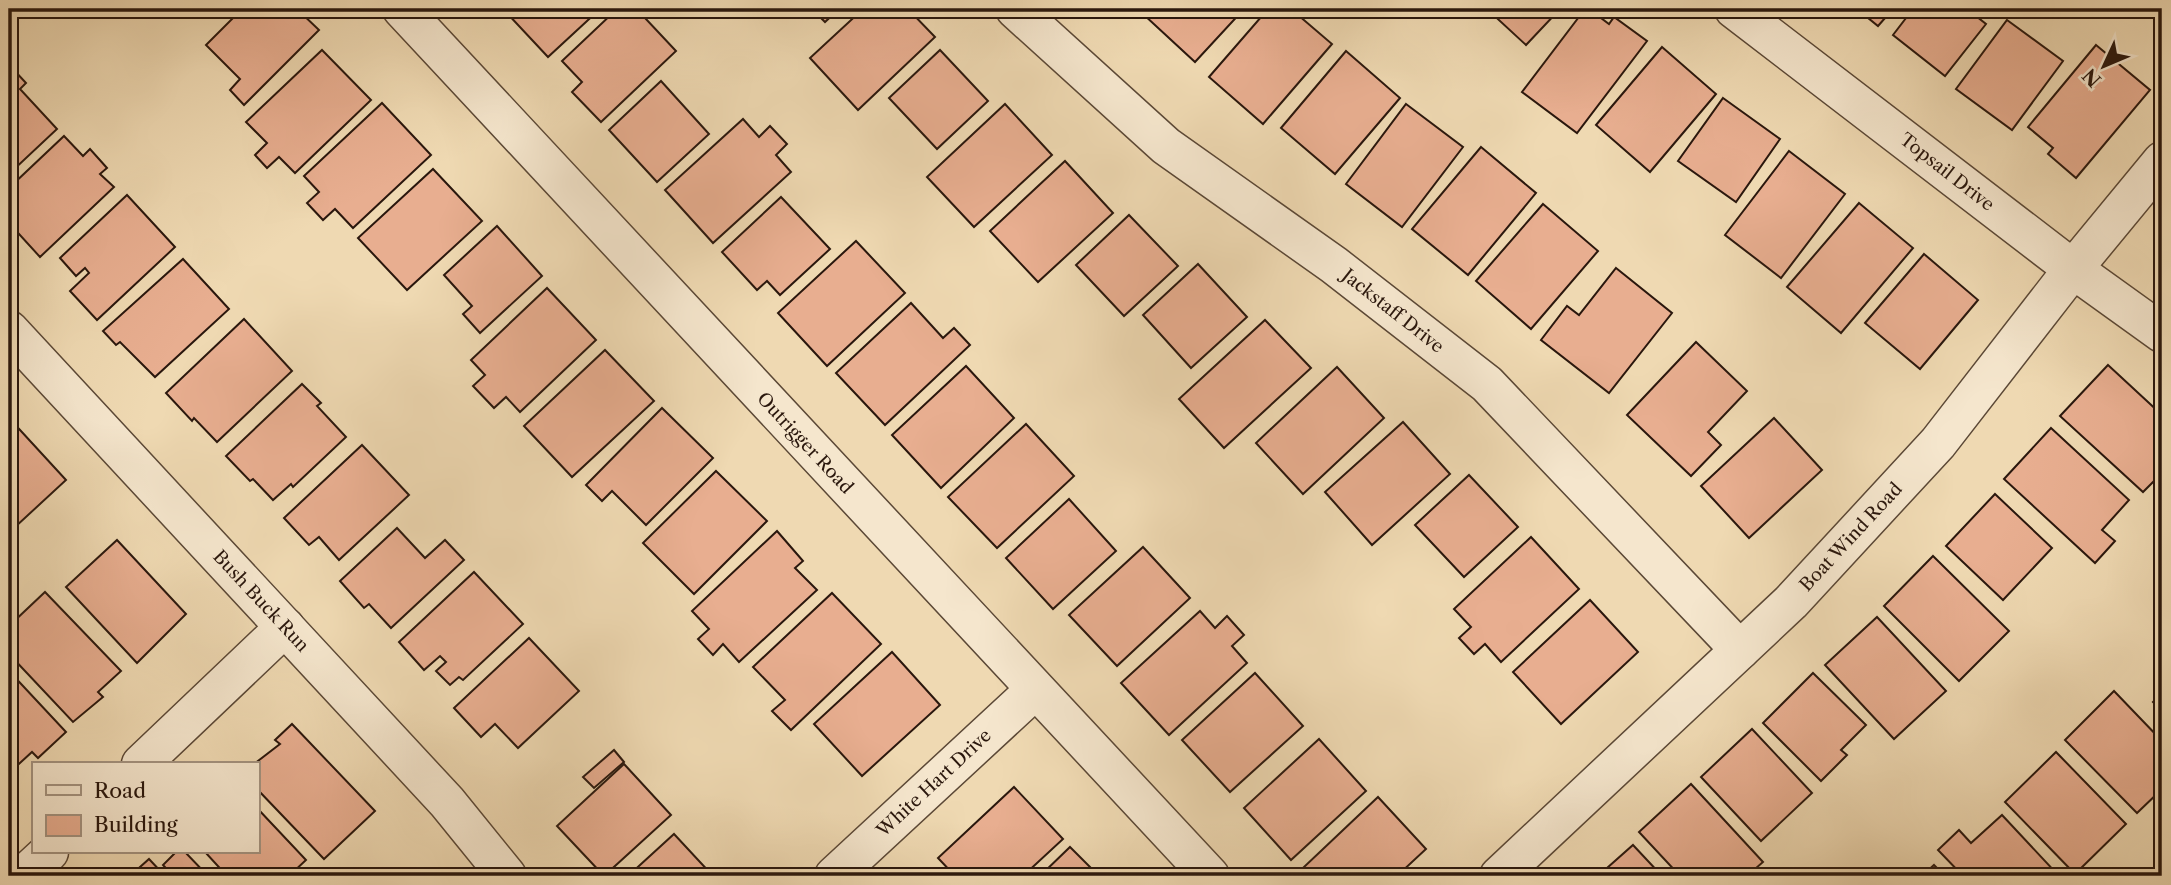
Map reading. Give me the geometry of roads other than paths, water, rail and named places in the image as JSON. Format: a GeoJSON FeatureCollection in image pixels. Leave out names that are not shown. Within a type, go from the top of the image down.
{"type":"FeatureCollection","features":[{"type":"Feature","properties":{"kind":"street","name":"Outrigger Road"},"geometry":{"type":"LineString","coordinates":[[402,9],[1210,876]]}},
{"type":"Feature","properties":{"kind":"street","name":"Jackstaff Drive"},"geometry":{"type":"LineString","coordinates":[[1015,9],[1166,146],[1334,265],[1487,384],[1740,650]]}},
{"type":"Feature","properties":{"kind":"street","name":"Topsail Drive"},"geometry":{"type":"LineString","coordinates":[[1734,9],[2073,269],[2162,333]]}},
{"type":"Feature","properties":{"kind":"street","name":"Boat Wind Road"},"geometry":{"type":"LineString","coordinates":[[1499,876],[1791,602],[1938,443],[2073,269],[2162,160]]}},
{"type":"Feature","properties":{"kind":"street","name":"Bush Buck Run"},"geometry":{"type":"LineString","coordinates":[[9,330],[447,802],[507,876]]}},
{"type":"Feature","properties":{"kind":"street"},"geometry":{"type":"LineString","coordinates":[[143,762],[285,627]]}},
{"type":"Feature","properties":{"kind":"street","name":"White Hart Drive"},"geometry":{"type":"LineString","coordinates":[[834,876],[1035,690]]}},
{"type":"Feature","properties":{"kind":"street"},"geometry":{"type":"LineString","coordinates":[[23,876],[47,854]]}}]}
